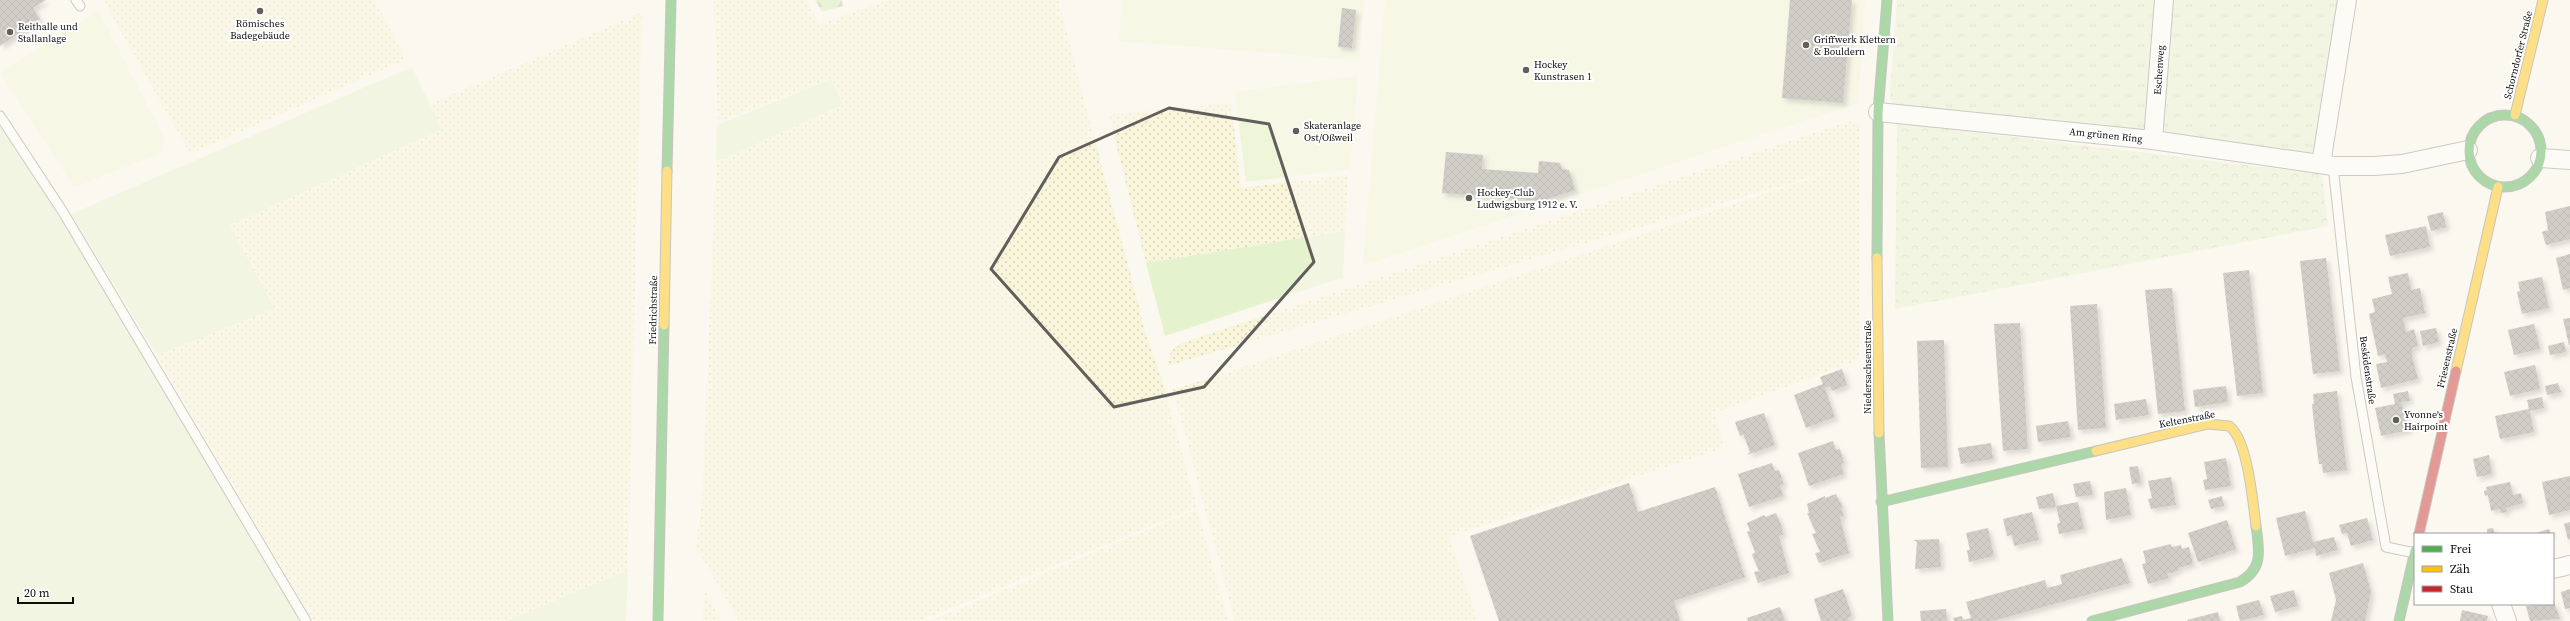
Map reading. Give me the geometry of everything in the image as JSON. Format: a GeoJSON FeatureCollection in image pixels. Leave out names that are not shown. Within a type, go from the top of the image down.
{"type":"FeatureCollection","features":[{"type":"Feature","properties":{"kind":"main road","name":"Friedrichstraße"},"geometry":{"type":"LineString","coordinates":[[658,621],[671,0]]}},
{"type":"Feature","properties":{"kind":"main road","name":"Niedersachsenstraße"},"geometry":{"type":"LineString","coordinates":[[1887,0],[1878,112],[1878,418],[1888,621]]}},
{"type":"Feature","properties":{"kind":"main road","name":"Schorndorfer Straße"},"geometry":{"type":"LineString","coordinates":[[2514,115],[2543,0]]}},
{"type":"Feature","properties":{"kind":"main road","name":"Schorndorfer Straße"},"geometry":{"type":"LineString","coordinates":[[2468,150],[2473,133],[2479,125],[2496,115],[2514,115],[2527,120],[2535,130],[2540,140],[2540,158],[2536,171],[2528,179],[2509,187],[2498,187]]}},
{"type":"Feature","properties":{"kind":"main road"},"geometry":{"type":"LineString","coordinates":[[2468,150],[2474,172],[2481,179],[2498,187]]}},
{"type":"Feature","properties":{"kind":"main road","name":"Friesenstraße"},"geometry":{"type":"LineString","coordinates":[[2419,533],[2498,187]]}},
{"type":"Feature","properties":{"kind":"main road","name":"Keltenstraße"},"geometry":{"type":"LineString","coordinates":[[1881,502],[2208,424],[2221,423],[2231,427],[2239,439],[2243,455],[2260,556],[2257,568],[2251,576],[2240,582],[2092,621]]}},
{"type":"Feature","properties":{"kind":"main road"},"geometry":{"type":"LineString","coordinates":[[2405,610],[2414,558]]}},
{"type":"Feature","properties":{"kind":"street","name":"Eschenweg"},"geometry":{"type":"LineString","coordinates":[[2153,140],[2164,0]]}},
{"type":"Feature","properties":{"kind":"street"},"geometry":{"type":"LineString","coordinates":[[2327,165],[2347,0]]}},
{"type":"Feature","properties":{"kind":"street","name":"Am grünen Ring"},"geometry":{"type":"LineString","coordinates":[[1878,112],[2153,140],[2327,165],[2402,164],[2468,150]]}},
{"type":"Feature","properties":{"kind":"street"},"geometry":{"type":"LineString","coordinates":[[2540,158],[2570,160]]}},
{"type":"Feature","properties":{"kind":"street"},"geometry":{"type":"LineString","coordinates":[[2554,569],[2570,565]]}},
{"type":"Feature","properties":{"kind":"street"},"geometry":{"type":"LineString","coordinates":[[2501,605],[2507,621]]}},
{"type":"Feature","properties":{"kind":"lane"},"geometry":{"type":"LineString","coordinates":[[0,116],[63,212],[306,621]]}},
{"type":"Feature","properties":{"kind":"lane","name":"Beskidenstraße"},"geometry":{"type":"LineString","coordinates":[[2327,165],[2356,377],[2386,547],[2414,552]]}},
{"type":"Feature","properties":{"kind":"highlighted area"},"geometry":{"type":"Polygon","coordinates":[[[1169,108],[1269,124],[1314,262],[1204,387],[1114,407],[991,269],[1059,157],[1169,108]]]}},
{"type":"Feature","properties":{"kind":"shaded area"},"geometry":{"type":"Polygon","coordinates":[[[103,0],[374,0],[407,59],[190,154],[103,0]]]}},
{"type":"Feature","properties":{"kind":"shaded area"},"geometry":{"type":"Polygon","coordinates":[[[714,0],[806,0],[819,24],[889,0],[1058,0],[1146,334],[1162,380],[1197,507],[920,621],[739,621],[696,548],[702,501],[716,162],[844,105],[832,78],[718,122],[714,0]]]}},
{"type":"Feature","properties":{"kind":"shaded area"},"geometry":{"type":"Polygon","coordinates":[[[642,12],[628,570],[506,621],[313,621],[157,355],[273,309],[230,225],[442,129],[430,104],[642,12]]]}},
{"type":"Feature","properties":{"kind":"shaded area"},"geometry":{"type":"Polygon","coordinates":[[[1231,103],[1241,188],[1348,175],[1345,231],[1146,263],[1109,115],[1231,103]]]}},
{"type":"Feature","properties":{"kind":"shaded area"},"geometry":{"type":"Polygon","coordinates":[[[1850,121],[1860,124],[1859,360],[1715,413],[1724,448],[1449,537],[1478,621],[1235,621],[1173,390],[1842,168],[1167,366],[1171,351],[1182,343],[1850,121]]]}},
{"type":"Feature","properties":{"kind":"shaded area"},"geometry":{"type":"Polygon","coordinates":[[[1197,509],[1228,621],[930,621],[1197,509]]]}},
{"type":"Feature","properties":{"kind":"shaded area"},"geometry":{"type":"Polygon","coordinates":[[[705,591],[721,621],[702,621],[705,591]]]}},
{"type":"Feature","properties":{"kind":"green space"},"geometry":{"type":"Polygon","coordinates":[[[815,0],[842,0],[843,6],[822,12],[815,0]]]}},
{"type":"Feature","properties":{"kind":"green space"},"geometry":{"type":"Polygon","coordinates":[[[1122,0],[1364,0],[1359,60],[1119,41],[1122,0]]]}},
{"type":"Feature","properties":{"kind":"green space","name":"Hockey-Club Ludwigsburg 1912 e. V."},"geometry":{"type":"Polygon","coordinates":[[[1385,0],[1865,0],[1858,103],[1363,265],[1385,0]]]}},
{"type":"Feature","properties":{"kind":"green space"},"geometry":{"type":"Polygon","coordinates":[[[1897,0],[2346,0],[2321,164],[1895,106],[1891,101],[1890,91],[1897,0]]]}},
{"type":"Feature","properties":{"kind":"green space"},"geometry":{"type":"Polygon","coordinates":[[[98,10],[165,140],[161,153],[74,187],[1,73],[98,10]]]}},
{"type":"Feature","properties":{"kind":"green space"},"geometry":{"type":"Polygon","coordinates":[[[412,67],[442,129],[230,225],[274,309],[157,355],[71,214],[412,67]]]}},
{"type":"Feature","properties":{"kind":"green space","name":"Skateranlage Ost/Oßweil"},"geometry":{"type":"Polygon","coordinates":[[[1358,76],[1350,169],[1246,182],[1235,92],[1358,76]]]}},
{"type":"Feature","properties":{"kind":"green space"},"geometry":{"type":"Polygon","coordinates":[[[831,79],[843,105],[716,162],[717,125],[831,79]]]}},
{"type":"Feature","properties":{"kind":"green space"},"geometry":{"type":"Polygon","coordinates":[[[1897,123],[2322,174],[2328,226],[1895,309],[1897,123]]]}},
{"type":"Feature","properties":{"kind":"green space"},"geometry":{"type":"Polygon","coordinates":[[[0,124],[62,218],[302,621],[0,621],[0,124]]]}},
{"type":"Feature","properties":{"kind":"green space"},"geometry":{"type":"Polygon","coordinates":[[[1345,231],[1343,277],[1165,336],[1146,263],[1345,231]]]}},
{"type":"Feature","properties":{"kind":"green space"},"geometry":{"type":"Polygon","coordinates":[[[628,570],[626,621],[506,621],[628,570]]]}},
{"type":"Feature","properties":{"kind":"building","name":"Reithalle und Stallanlage"},"geometry":{"type":"Polygon","coordinates":[[[0,0],[46,0],[33,8],[40,19],[0,46],[0,0]]]}},
{"type":"Feature","properties":{"kind":"building"},"geometry":{"type":"Polygon","coordinates":[[[1790,0],[1852,0],[1843,103],[1782,98],[1790,0]]]}},
{"type":"Feature","properties":{"kind":"building"},"geometry":{"type":"Polygon","coordinates":[[[1342,8],[1356,10],[1352,48],[1338,47],[1342,8]]]}},
{"type":"Feature","properties":{"kind":"building"},"geometry":{"type":"Polygon","coordinates":[[[1446,152],[1483,155],[1482,169],[1538,173],[1539,161],[1560,163],[1562,169],[1569,170],[1575,190],[1542,201],[1442,193],[1446,152]]]}},
{"type":"Feature","properties":{"kind":"building"},"geometry":{"type":"Polygon","coordinates":[[[2570,206],[2570,239],[2546,245],[2542,232],[2548,230],[2545,212],[2570,206]]]}},
{"type":"Feature","properties":{"kind":"building"},"geometry":{"type":"Polygon","coordinates":[[[2443,212],[2446,227],[2431,231],[2427,216],[2443,212]]]}},
{"type":"Feature","properties":{"kind":"building"},"geometry":{"type":"Polygon","coordinates":[[[2426,226],[2430,247],[2390,256],[2385,235],[2426,226]]]}},
{"type":"Feature","properties":{"kind":"building"},"geometry":{"type":"Polygon","coordinates":[[[2570,254],[2570,288],[2563,290],[2556,258],[2570,254]]]}},
{"type":"Feature","properties":{"kind":"building"},"geometry":{"type":"Polygon","coordinates":[[[2326,258],[2340,371],[2313,374],[2300,261],[2326,258]]]}},
{"type":"Feature","properties":{"kind":"building"},"geometry":{"type":"Polygon","coordinates":[[[2249,270],[2263,393],[2237,396],[2223,273],[2249,270]]]}},
{"type":"Feature","properties":{"kind":"building"},"geometry":{"type":"Polygon","coordinates":[[[2408,273],[2411,290],[2420,288],[2425,313],[2403,318],[2406,332],[2414,329],[2418,346],[2412,348],[2412,356],[2418,379],[2381,388],[2376,364],[2387,362],[2385,354],[2378,356],[2369,314],[2375,312],[2372,299],[2392,294],[2388,277],[2408,273]]]}},
{"type":"Feature","properties":{"kind":"building"},"geometry":{"type":"Polygon","coordinates":[[[2542,277],[2549,308],[2522,314],[2517,292],[2520,291],[2518,282],[2542,277]]]}},
{"type":"Feature","properties":{"kind":"building"},"geometry":{"type":"Polygon","coordinates":[[[2172,288],[2185,411],[2158,414],[2145,290],[2172,288]]]}},
{"type":"Feature","properties":{"kind":"building"},"geometry":{"type":"Polygon","coordinates":[[[2097,304],[2106,428],[2078,430],[2070,306],[2097,304]]]}},
{"type":"Feature","properties":{"kind":"building"},"geometry":{"type":"Polygon","coordinates":[[[2570,318],[2570,345],[2569,345],[2563,319],[2570,318]]]}},
{"type":"Feature","properties":{"kind":"building"},"geometry":{"type":"Polygon","coordinates":[[[2020,323],[2028,449],[2003,451],[1994,324],[2020,323]]]}},
{"type":"Feature","properties":{"kind":"building"},"geometry":{"type":"Polygon","coordinates":[[[2534,324],[2540,349],[2514,355],[2508,330],[2534,324]]]}},
{"type":"Feature","properties":{"kind":"building"},"geometry":{"type":"Polygon","coordinates":[[[2436,328],[2439,342],[2423,346],[2420,331],[2436,328]]]}},
{"type":"Feature","properties":{"kind":"building"},"geometry":{"type":"Polygon","coordinates":[[[1944,340],[1948,467],[1921,468],[1917,341],[1944,340]]]}},
{"type":"Feature","properties":{"kind":"building"},"geometry":{"type":"Polygon","coordinates":[[[2564,342],[2566,352],[2550,355],[2548,346],[2564,342]]]}},
{"type":"Feature","properties":{"kind":"building"},"geometry":{"type":"Polygon","coordinates":[[[2535,365],[2540,389],[2510,396],[2504,372],[2535,365]]]}},
{"type":"Feature","properties":{"kind":"building"},"geometry":{"type":"Polygon","coordinates":[[[1842,369],[1847,385],[1832,391],[1830,386],[1825,388],[1835,417],[1806,428],[1794,395],[1823,384],[1820,377],[1842,369]]]}},
{"type":"Feature","properties":{"kind":"building"},"geometry":{"type":"Polygon","coordinates":[[[2558,383],[2561,392],[2547,395],[2545,386],[2558,383]]]}},
{"type":"Feature","properties":{"kind":"building"},"geometry":{"type":"Polygon","coordinates":[[[2226,386],[2228,402],[2195,407],[2193,390],[2226,386]]]}},
{"type":"Feature","properties":{"kind":"building"},"geometry":{"type":"Polygon","coordinates":[[[2337,391],[2347,470],[2323,473],[2322,464],[2319,464],[2315,434],[2312,404],[2314,404],[2313,394],[2337,391]]]}},
{"type":"Feature","properties":{"kind":"building"},"geometry":{"type":"Polygon","coordinates":[[[2408,391],[2410,401],[2401,402],[2410,430],[2381,436],[2375,408],[2395,404],[2393,394],[2408,391]]]}},
{"type":"Feature","properties":{"kind":"building"},"geometry":{"type":"Polygon","coordinates":[[[2542,397],[2544,408],[2530,411],[2534,432],[2500,439],[2495,416],[2529,409],[2527,400],[2542,397]]]}},
{"type":"Feature","properties":{"kind":"building"},"geometry":{"type":"Polygon","coordinates":[[[2146,399],[2149,415],[2116,420],[2114,404],[2146,399]]]}},
{"type":"Feature","properties":{"kind":"building"},"geometry":{"type":"Polygon","coordinates":[[[1764,413],[1775,445],[1747,455],[1750,452],[1743,434],[1740,436],[1735,422],[1764,413]]]}},
{"type":"Feature","properties":{"kind":"building"},"geometry":{"type":"Polygon","coordinates":[[[2068,421],[2071,437],[2038,442],[2036,426],[2068,421]]]}},
{"type":"Feature","properties":{"kind":"building"},"geometry":{"type":"Polygon","coordinates":[[[1833,441],[1836,450],[1840,449],[1844,463],[1841,464],[1844,474],[1809,486],[1798,453],[1833,441]]]}},
{"type":"Feature","properties":{"kind":"building"},"geometry":{"type":"Polygon","coordinates":[[[1991,443],[1993,459],[1961,464],[1958,448],[1991,443]]]}},
{"type":"Feature","properties":{"kind":"building"},"geometry":{"type":"Polygon","coordinates":[[[2489,455],[2492,474],[2477,477],[2473,459],[2489,455]]]}},
{"type":"Feature","properties":{"kind":"building"},"geometry":{"type":"Polygon","coordinates":[[[2226,458],[2231,486],[2205,490],[2203,480],[2207,479],[2204,462],[2226,458]]]}},
{"type":"Feature","properties":{"kind":"building"},"geometry":{"type":"Polygon","coordinates":[[[1772,463],[1775,471],[1779,470],[1784,484],[1780,485],[1783,496],[1749,507],[1738,474],[1772,463]]]}},
{"type":"Feature","properties":{"kind":"building"},"geometry":{"type":"Polygon","coordinates":[[[2138,466],[2141,483],[2132,484],[2129,467],[2138,466]]]}},
{"type":"Feature","properties":{"kind":"building"},"geometry":{"type":"Polygon","coordinates":[[[2570,476],[2570,510],[2549,515],[2542,482],[2570,476]]]}},
{"type":"Feature","properties":{"kind":"building"},"geometry":{"type":"Polygon","coordinates":[[[2171,477],[2176,505],[2151,509],[2148,499],[2152,498],[2148,481],[2171,477]]]}},
{"type":"Feature","properties":{"kind":"building"},"geometry":{"type":"Polygon","coordinates":[[[2090,481],[2093,495],[2076,497],[2073,484],[2090,481]]]}},
{"type":"Feature","properties":{"kind":"building"},"geometry":{"type":"Polygon","coordinates":[[[2510,482],[2513,495],[2521,493],[2523,503],[2506,508],[2507,512],[2501,513],[2500,509],[2491,511],[2488,495],[2485,496],[2484,491],[2487,490],[2486,487],[2510,482]]]}},
{"type":"Feature","properties":{"kind":"building"},"geometry":{"type":"Polygon","coordinates":[[[1629,483],[1638,512],[1715,487],[1745,577],[1674,601],[1680,621],[1499,621],[1470,536],[1629,483]]]}},
{"type":"Feature","properties":{"kind":"building"},"geometry":{"type":"Polygon","coordinates":[[[2126,488],[2131,515],[2106,520],[2104,492],[2126,488]]]}},
{"type":"Feature","properties":{"kind":"building"},"geometry":{"type":"Polygon","coordinates":[[[2053,493],[2056,507],[2039,509],[2036,497],[2053,493]]]}},
{"type":"Feature","properties":{"kind":"building"},"geometry":{"type":"Polygon","coordinates":[[[1836,494],[1843,508],[1841,508],[1844,516],[1840,517],[1849,553],[1819,563],[1815,553],[1820,552],[1812,534],[1816,533],[1807,513],[1809,513],[1807,504],[1825,496],[1825,498],[1836,494]]]}},
{"type":"Feature","properties":{"kind":"building"},"geometry":{"type":"Polygon","coordinates":[[[2222,496],[2224,506],[2211,509],[2208,500],[2222,496]]]}},
{"type":"Feature","properties":{"kind":"building"},"geometry":{"type":"Polygon","coordinates":[[[2078,502],[2084,529],[2059,534],[2057,524],[2060,523],[2056,506],[2078,502]]]}},
{"type":"Feature","properties":{"kind":"building"},"geometry":{"type":"Polygon","coordinates":[[[2305,511],[2313,542],[2334,537],[2338,550],[2316,556],[2315,548],[2285,556],[2276,518],[2305,511]]]}},
{"type":"Feature","properties":{"kind":"building"},"geometry":{"type":"Polygon","coordinates":[[[2032,512],[2039,540],[2014,546],[2012,535],[2007,536],[2003,519],[2032,512]]]}},
{"type":"Feature","properties":{"kind":"building"},"geometry":{"type":"Polygon","coordinates":[[[1776,513],[1782,527],[1783,535],[1779,536],[1789,573],[1758,583],[1754,572],[1759,571],[1752,555],[1755,552],[1747,532],[1750,531],[1747,523],[1764,515],[1765,517],[1776,513]]]}},
{"type":"Feature","properties":{"kind":"building"},"geometry":{"type":"Polygon","coordinates":[[[2367,518],[2373,540],[2351,546],[2347,533],[2342,534],[2339,525],[2367,518]]]}},
{"type":"Feature","properties":{"kind":"building"},"geometry":{"type":"Polygon","coordinates":[[[2227,520],[2236,549],[2198,562],[2188,533],[2227,520]]]}},
{"type":"Feature","properties":{"kind":"building"},"geometry":{"type":"Polygon","coordinates":[[[2570,522],[2570,539],[2568,540],[2564,524],[2570,522]]]}},
{"type":"Feature","properties":{"kind":"building"},"geometry":{"type":"Polygon","coordinates":[[[1988,528],[1994,556],[1969,562],[1967,550],[1970,550],[1966,533],[1988,528]]]}},
{"type":"Feature","properties":{"kind":"building"},"geometry":{"type":"Polygon","coordinates":[[[2493,528],[2495,533],[2487,533],[2487,529],[2493,528]]]}},
{"type":"Feature","properties":{"kind":"building"},"geometry":{"type":"Polygon","coordinates":[[[2549,529],[2551,533],[2535,533],[2549,529]]]}},
{"type":"Feature","properties":{"kind":"building"},"geometry":{"type":"Polygon","coordinates":[[[1939,539],[1941,567],[1915,569],[1917,542],[1913,540],[1939,539]]]}},
{"type":"Feature","properties":{"kind":"building"},"geometry":{"type":"Polygon","coordinates":[[[2171,544],[2172,547],[2181,545],[2182,549],[2189,547],[2193,564],[2178,568],[2178,571],[2167,574],[2169,578],[2148,584],[2142,564],[2146,563],[2143,551],[2171,544]]]}},
{"type":"Feature","properties":{"kind":"building"},"geometry":{"type":"Polygon","coordinates":[[[2122,558],[2130,583],[1993,621],[1954,621],[1953,618],[1962,616],[1963,620],[1971,618],[1966,602],[2045,580],[2047,588],[2055,586],[2062,584],[2060,575],[2122,558]]]}},
{"type":"Feature","properties":{"kind":"building"},"geometry":{"type":"Polygon","coordinates":[[[2363,563],[2371,592],[2365,621],[2331,621],[2336,600],[2329,573],[2363,563]]]}},
{"type":"Feature","properties":{"kind":"building"},"geometry":{"type":"Polygon","coordinates":[[[1843,589],[1852,616],[1848,618],[1849,621],[1821,621],[1814,599],[1843,589]]]}},
{"type":"Feature","properties":{"kind":"building"},"geometry":{"type":"Polygon","coordinates":[[[2570,589],[2570,608],[2565,609],[2561,592],[2570,589]]]}},
{"type":"Feature","properties":{"kind":"building"},"geometry":{"type":"Polygon","coordinates":[[[2294,590],[2298,606],[2275,612],[2270,596],[2294,590]]]}},
{"type":"Feature","properties":{"kind":"building"},"geometry":{"type":"Polygon","coordinates":[[[2259,600],[2264,615],[2240,621],[2236,606],[2259,600]]]}},
{"type":"Feature","properties":{"kind":"building"},"geometry":{"type":"Polygon","coordinates":[[[2554,602],[2560,619],[2530,621],[2526,606],[2554,605],[2554,602]]]}},
{"type":"Feature","properties":{"kind":"building"},"geometry":{"type":"Polygon","coordinates":[[[1780,607],[1785,621],[1748,621],[1747,618],[1780,607]]]}},
{"type":"Feature","properties":{"kind":"building"},"geometry":{"type":"Polygon","coordinates":[[[1946,609],[1947,621],[1921,621],[1920,611],[1946,609]]]}},
{"type":"Feature","properties":{"kind":"building"},"geometry":{"type":"Polygon","coordinates":[[[2462,610],[2488,616],[2487,621],[2460,621],[2462,610]]]}},
{"type":"Feature","properties":{"kind":"building"},"geometry":{"type":"Polygon","coordinates":[[[2218,612],[2220,621],[2187,620],[2218,612]]]}},
{"type":"Feature","properties":{"kind":"traffic: fast"},"geometry":{"type":"LineString","coordinates":[[667,171],[671,0]]}},
{"type":"Feature","properties":{"kind":"traffic: fast"},"geometry":{"type":"LineString","coordinates":[[1877,258],[1878,112],[1887,0]]}},
{"type":"Feature","properties":{"kind":"traffic: fast"},"geometry":{"type":"LineString","coordinates":[[2498,115],[2512,115],[2519,117],[2531,125],[2539,137],[2541,151],[2539,165],[2531,177],[2519,185],[2512,187],[2498,187],[2491,185],[2479,177],[2471,165],[2469,158],[2469,144],[2471,137],[2479,125],[2491,117],[2498,115]]}},
{"type":"Feature","properties":{"kind":"traffic: fast"},"geometry":{"type":"LineString","coordinates":[[658,621],[664,325]]}},
{"type":"Feature","properties":{"kind":"traffic: fast"},"geometry":{"type":"LineString","coordinates":[[1879,433],[1888,621]]}},
{"type":"Feature","properties":{"kind":"traffic: fast"},"geometry":{"type":"LineString","coordinates":[[1881,502],[2096,451]]}},
{"type":"Feature","properties":{"kind":"traffic: fast"},"geometry":{"type":"LineString","coordinates":[[2092,621],[2240,582],[2248,577],[2253,571],[2258,558],[2259,551],[2256,526]]}},
{"type":"Feature","properties":{"kind":"traffic: fast"},"geometry":{"type":"LineString","coordinates":[[2399,621],[2414,555]]}},
{"type":"Feature","properties":{"kind":"traffic: slow"},"geometry":{"type":"LineString","coordinates":[[2515,115],[2543,0]]}},
{"type":"Feature","properties":{"kind":"traffic: slow"},"geometry":{"type":"LineString","coordinates":[[664,325],[667,171]]}},
{"type":"Feature","properties":{"kind":"traffic: slow"},"geometry":{"type":"LineString","coordinates":[[2456,371],[2498,187]]}},
{"type":"Feature","properties":{"kind":"traffic: slow"},"geometry":{"type":"LineString","coordinates":[[1877,258],[1879,433]]}},
{"type":"Feature","properties":{"kind":"traffic: slow"},"geometry":{"type":"LineString","coordinates":[[2096,451],[2208,424],[2229,426],[2241,444],[2245,458],[2256,526]]}},
{"type":"Feature","properties":{"kind":"traffic: jam"},"geometry":{"type":"LineString","coordinates":[[2419,533],[2456,371]]}},
{"type":"Feature","properties":{"kind":"place","name":"Römisches Badegebäude"},"geometry":{"type":"Point","coordinates":[260,11]}},
{"type":"Feature","properties":{"kind":"place","name":"Reithalle und Stallanlage"},"geometry":{"type":"Point","coordinates":[10,32]}},
{"type":"Feature","properties":{"kind":"place","name":"Griffwerk Klettern & Bouldern"},"geometry":{"type":"Point","coordinates":[1806,45]}},
{"type":"Feature","properties":{"kind":"place","name":"Hockey Kunstrasen 1"},"geometry":{"type":"Point","coordinates":[1526,70]}},
{"type":"Feature","properties":{"kind":"place","name":"Skateranlage Ost/Oßweil"},"geometry":{"type":"Point","coordinates":[1296,131]}},
{"type":"Feature","properties":{"kind":"place","name":"Hockey-Club Ludwigsburg 1912 e. V."},"geometry":{"type":"Point","coordinates":[1469,198]}},
{"type":"Feature","properties":{"kind":"place","name":"Yvonne's Hairpoint"},"geometry":{"type":"Point","coordinates":[2396,420]}}]}
